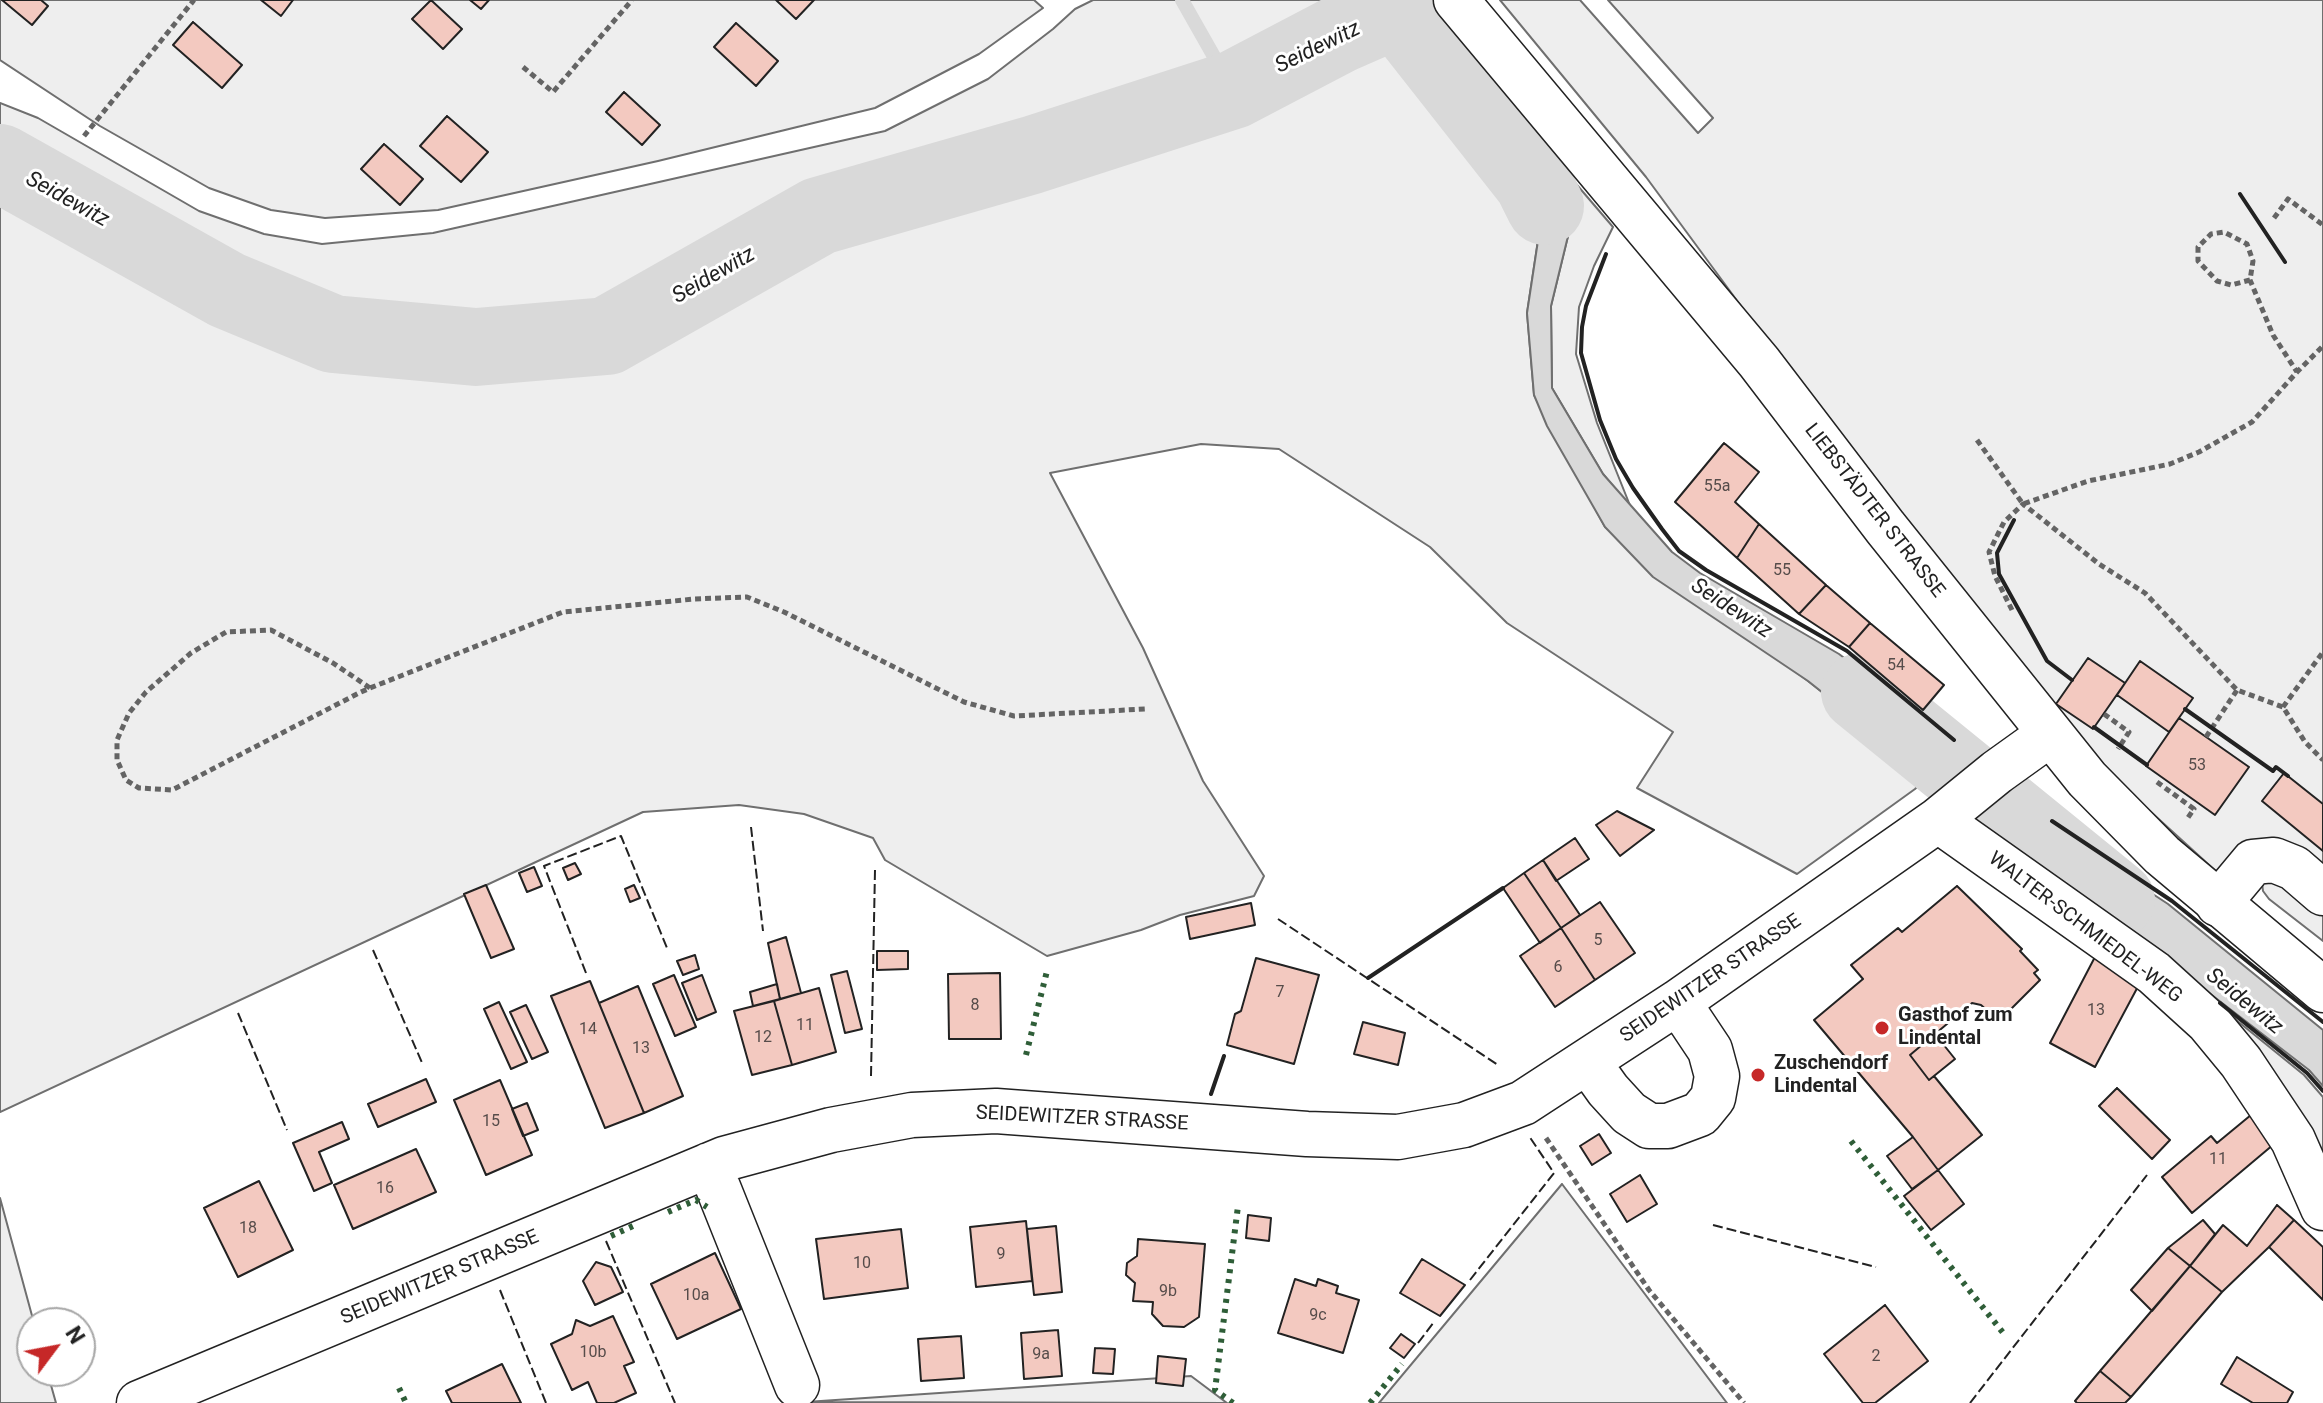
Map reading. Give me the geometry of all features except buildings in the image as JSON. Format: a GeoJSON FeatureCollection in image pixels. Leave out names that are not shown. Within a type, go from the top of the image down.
{"type":"FeatureCollection","features":[{"type":"Feature","properties":{"kind":"street","name":"LIEBSTÄDTER STRASSE"},"geometry":{"type":"LineString","coordinates":[[1456,0],[1759,362],[1885,527],[2087,779],[2144,839],[2323,990]]}},
{"type":"Feature","properties":{"kind":"street","name":"SEIDEWITZER STRASSE"},"geometry":{"type":"LineString","coordinates":[[139,1403],[724,1159],[831,1130],[912,1115],[996,1111],[1307,1134],[1398,1137],[1464,1125],[1523,1103],[1678,1002],[1949,811],[2050,734]]}},
{"type":"Feature","properties":{"kind":"street","name":"WALTER-SCHMIEDEL-WEG"},"geometry":{"type":"LineString","coordinates":[[1949,811],[2154,973],[2208,1022],[2241,1062],[2293,1140],[2323,1208]]}},
{"type":"Feature","properties":{"kind":"street"},"geometry":{"type":"LineString","coordinates":[[2218,904],[2253,862],[2274,860],[2294,868],[2323,893]]}},
{"type":"Feature","properties":{"kind":"street"},"geometry":{"type":"LineString","coordinates":[[1588,1062],[1629,1113],[1649,1126],[1668,1126],[1700,1114],[1713,1098],[1717,1076],[1710,1050],[1678,1002]]}},
{"type":"Feature","properties":{"kind":"street"},"geometry":{"type":"LineString","coordinates":[[709,1165],[797,1385]]}},
{"type":"Feature","properties":{"kind":"path"},"geometry":{"type":"LineString","coordinates":[[84,136],[194,0]]}},
{"type":"Feature","properties":{"kind":"path"},"geometry":{"type":"LineString","coordinates":[[523,67],[553,92],[632,0]]}},
{"type":"Feature","properties":{"kind":"path"},"geometry":{"type":"LineString","coordinates":[[2274,218],[2288,199],[2323,225]]}},
{"type":"Feature","properties":{"kind":"path"},"geometry":{"type":"LineString","coordinates":[[2250,280],[2231,285],[2217,281],[2198,261],[2198,247],[2211,234],[2224,232],[2247,244],[2253,261],[2250,280],[2273,335],[2297,372]]}},
{"type":"Feature","properties":{"kind":"path"},"geometry":{"type":"LineString","coordinates":[[2014,614],[1995,576],[1989,552],[2004,522],[2023,504],[2088,481],[2170,464],[2199,452],[2252,422],[2323,346]]}},
{"type":"Feature","properties":{"kind":"path"},"geometry":{"type":"LineString","coordinates":[[1977,440],[2023,504],[2099,564],[2145,593],[2237,690],[2283,707],[2305,742],[2323,760]]}},
{"type":"Feature","properties":{"kind":"path"},"geometry":{"type":"LineString","coordinates":[[370,688],[333,663],[271,630],[226,632],[191,653],[146,692],[129,713],[117,740],[117,760],[126,780],[139,788],[172,790],[370,688],[563,612],[694,599],[747,597],[784,612],[964,702],[1014,716],[1145,709]]}},
{"type":"Feature","properties":{"kind":"path"},"geometry":{"type":"LineString","coordinates":[[2283,707],[2323,652]]}},
{"type":"Feature","properties":{"kind":"path"},"geometry":{"type":"LineString","coordinates":[[2206,737],[2237,690]]}},
{"type":"Feature","properties":{"kind":"path"},"geometry":{"type":"LineString","coordinates":[[1523,1103],[1649,1290],[1744,1403]]}},
{"type":"Feature","properties":{"kind":"shaded area"},"geometry":{"type":"Polygon","coordinates":[[[0,0],[1034,0],[1043,8],[979,54],[875,108],[438,210],[325,218],[271,210],[209,188],[100,126],[0,60],[0,0]]]}},
{"type":"Feature","properties":{"kind":"shaded area"},"geometry":{"type":"Polygon","coordinates":[[[1093,0],[1423,0],[1613,227],[1579,307],[1576,354],[1597,423],[1631,508],[1603,474],[1552,388],[1551,306],[1569,232],[1491,112],[1472,124],[1524,192],[1539,234],[1527,313],[1534,395],[1605,527],[1928,776],[1915,789],[1797,874],[1637,788],[1673,732],[1507,623],[1430,547],[1279,449],[1201,444],[1050,473],[1143,648],[1203,781],[1264,876],[1254,896],[1047,956],[885,860],[873,838],[804,814],[739,805],[643,812],[0,1112],[0,103],[38,118],[199,211],[264,234],[322,244],[433,233],[885,131],[988,79],[1075,9],[1093,0]]]}},
{"type":"Feature","properties":{"kind":"shaded area"},"geometry":{"type":"Polygon","coordinates":[[[1500,0],[1580,0],[1698,133],[1713,118],[1608,0],[2323,0],[2323,881],[2219,874],[2118,782],[2062,719],[1794,378],[1646,177],[1500,0]]]}},
{"type":"Feature","properties":{"kind":"shaded area"},"geometry":{"type":"Polygon","coordinates":[[[2262,883],[2277,883],[2323,916],[2323,941],[2269,899],[2262,883]]]}},
{"type":"Feature","properties":{"kind":"shaded area"},"geometry":{"type":"Polygon","coordinates":[[[2230,1015],[2304,1075],[2323,1097],[2323,1176],[2230,1015]]]}},
{"type":"Feature","properties":{"kind":"shaded area"},"geometry":{"type":"Polygon","coordinates":[[[1562,1184],[1727,1403],[1379,1403],[1562,1184]]]}},
{"type":"Feature","properties":{"kind":"shaded area"},"geometry":{"type":"Polygon","coordinates":[[[0,1198],[30,1307],[16,1307],[16,1387],[52,1387],[56,1403],[0,1403],[0,1198]]]}},
{"type":"Feature","properties":{"kind":"shaded area"},"geometry":{"type":"Polygon","coordinates":[[[1191,1376],[1227,1403],[806,1402],[1191,1376]]]}},
{"type":"Feature","properties":{"kind":"water"},"geometry":{"type":"Polygon","coordinates":[[[1491,111],[1561,199],[1569,232],[1551,306],[1552,388],[1603,474],[1672,552],[1700,573],[1839,654],[1918,714],[1953,747],[1928,776],[1808,681],[1653,577],[1605,527],[1547,426],[1534,395],[1527,313],[1539,234],[1524,192],[1471,124],[1491,111]]]}},
{"type":"Feature","properties":{"kind":"water"},"geometry":{"type":"Polygon","coordinates":[[[2043,822],[2168,904],[2323,1030],[2323,1086],[2309,1070],[2021,848],[2043,822]]]}},
{"type":"Feature","properties":{"kind":"waterway"},"geometry":{"type":"LineString","coordinates":[[1182,0],[1233,90]]}},
{"type":"Feature","properties":{"kind":"waterway","name":"Seidewitz"},"geometry":{"type":"LineString","coordinates":[[0,163],[227,290],[333,334],[476,347],[607,336],[819,216],[1032,155],[1233,90],[1340,34],[1397,9],[1533,182],[1545,206]]}},
{"type":"Feature","properties":{"kind":"waterway","name":"Seidewitz"},"geometry":{"type":"LineString","coordinates":[[1860,692],[2116,900]]}},
{"type":"Feature","properties":{"kind":"hedge"},"geometry":{"type":"LineString","coordinates":[[1026,1055],[1047,971]]}},
{"type":"Feature","properties":{"kind":"hedge"},"geometry":{"type":"LineString","coordinates":[[1851,1141],[2004,1334]]}},
{"type":"Feature","properties":{"kind":"hedge"},"geometry":{"type":"LineString","coordinates":[[668,1212],[696,1200],[707,1207]]}},
{"type":"Feature","properties":{"kind":"hedge"},"geometry":{"type":"LineString","coordinates":[[1233,1403],[1215,1390],[1238,1206]]}},
{"type":"Feature","properties":{"kind":"hedge"},"geometry":{"type":"LineString","coordinates":[[611,1236],[633,1226]]}},
{"type":"Feature","properties":{"kind":"hedge"},"geometry":{"type":"LineString","coordinates":[[1370,1403],[1402,1364]]}},
{"type":"Feature","properties":{"kind":"hedge"},"geometry":{"type":"LineString","coordinates":[[399,1388],[406,1403]]}},
{"type":"Feature","properties":{"kind":"fence"},"geometry":{"type":"LineString","coordinates":[[751,827],[763,931]]}},
{"type":"Feature","properties":{"kind":"fence"},"geometry":{"type":"LineString","coordinates":[[586,973],[544,866],[621,836],[667,948]]}},
{"type":"Feature","properties":{"kind":"fence"},"geometry":{"type":"LineString","coordinates":[[871,1076],[875,870]]}},
{"type":"Feature","properties":{"kind":"fence"},"geometry":{"type":"LineString","coordinates":[[1278,919],[1498,1065]]}},
{"type":"Feature","properties":{"kind":"fence"},"geometry":{"type":"LineString","coordinates":[[373,950],[423,1065]]}},
{"type":"Feature","properties":{"kind":"fence"},"geometry":{"type":"LineString","coordinates":[[238,1013],[287,1130]]}},
{"type":"Feature","properties":{"kind":"fence"},"geometry":{"type":"LineString","coordinates":[[1470,1280],[1554,1173],[1529,1136]]}},
{"type":"Feature","properties":{"kind":"fence"},"geometry":{"type":"LineString","coordinates":[[1970,1403],[2147,1175]]}},
{"type":"Feature","properties":{"kind":"fence"},"geometry":{"type":"LineString","coordinates":[[1713,1225],[1876,1267]]}},
{"type":"Feature","properties":{"kind":"fence"},"geometry":{"type":"LineString","coordinates":[[606,1241],[675,1403]]}},
{"type":"Feature","properties":{"kind":"fence"},"geometry":{"type":"LineString","coordinates":[[500,1290],[546,1403]]}},
{"type":"Feature","properties":{"kind":"fence"},"geometry":{"type":"LineString","coordinates":[[1418,1343],[1434,1322]]}},
{"type":"Feature","properties":{"kind":"wall"},"geometry":{"type":"LineString","coordinates":[[2240,194],[2285,262]]}},
{"type":"Feature","properties":{"kind":"wall"},"geometry":{"type":"LineString","coordinates":[[1606,254],[1586,306],[1581,353],[1600,420],[1616,459],[1662,529],[1679,551],[1706,570],[1847,651],[1954,740]]}},
{"type":"Feature","properties":{"kind":"wall"},"geometry":{"type":"LineString","coordinates":[[2014,520],[1997,553],[1999,574],[2047,661],[2072,680]]}},
{"type":"Feature","properties":{"kind":"wall"},"geometry":{"type":"LineString","coordinates":[[2185,709],[2273,771],[2276,767],[2288,776]]}},
{"type":"Feature","properties":{"kind":"wall"},"geometry":{"type":"LineString","coordinates":[[2094,727],[2147,765]]}},
{"type":"Feature","properties":{"kind":"wall"},"geometry":{"type":"LineString","coordinates":[[2052,821],[2172,901],[2323,1022]]}},
{"type":"Feature","properties":{"kind":"wall"},"geometry":{"type":"LineString","coordinates":[[1368,978],[1503,888]]}},
{"type":"Feature","properties":{"kind":"wall"},"geometry":{"type":"LineString","coordinates":[[2220,1003],[2307,1073],[2323,1091]]}},
{"type":"Feature","properties":{"kind":"wall"},"geometry":{"type":"LineString","coordinates":[[1211,1094],[1224,1056]]}},
{"type":"Feature","properties":{"kind":"place","name":"Gasthof zum Lindental"},"geometry":{"type":"Point","coordinates":[1882,1028]}},
{"type":"Feature","properties":{"kind":"place","name":"Zuschendorf Lindental"},"geometry":{"type":"Point","coordinates":[1758,1075]}}]}
